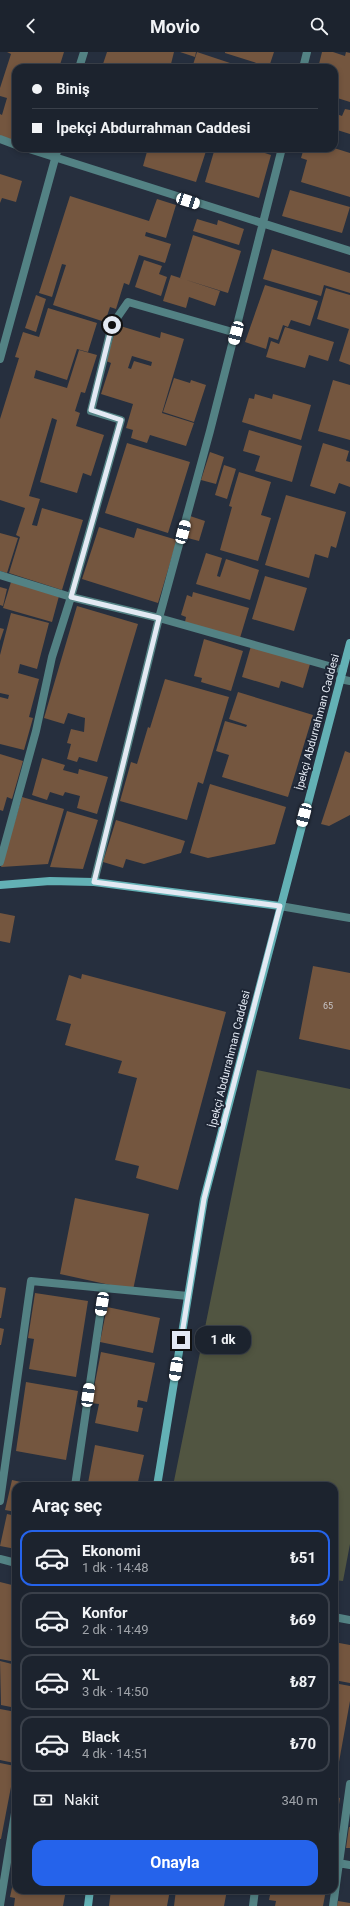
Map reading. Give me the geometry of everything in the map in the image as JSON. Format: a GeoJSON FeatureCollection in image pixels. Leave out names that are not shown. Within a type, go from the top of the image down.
{"type":"FeatureCollection","features":[{"type":"Feature","properties":{"kind":"street"},"geometry":{"type":"LineString","coordinates":[[80,64],[84,52]]}},
{"type":"Feature","properties":{"kind":"street"},"geometry":{"type":"LineString","coordinates":[[304,64],[307,52]]}},
{"type":"Feature","properties":{"kind":"street"},"geometry":{"type":"LineString","coordinates":[[0,139],[12,144]]}},
{"type":"Feature","properties":{"kind":"street"},"geometry":{"type":"LineString","coordinates":[[38,152],[350,251]]}},
{"type":"Feature","properties":{"kind":"street"},"geometry":{"type":"LineString","coordinates":[[0,359],[57,152]]}},
{"type":"Feature","properties":{"kind":"street"},"geometry":{"type":"LineString","coordinates":[[94,882],[159,618],[236,333],[281,152]]}},
{"type":"Feature","properties":{"kind":"street"},"geometry":{"type":"LineString","coordinates":[[0,862],[36,731],[52,657],[71,597],[121,420],[91,410],[112,325],[128,302],[236,333]]}},
{"type":"Feature","properties":{"kind":"street"},"geometry":{"type":"LineString","coordinates":[[0,575],[71,597],[159,618],[343,670]]}},
{"type":"Feature","properties":{"kind":"street","name":"İpekçi Abdurrahman Caddesi"},"geometry":{"type":"LineString","coordinates":[[158,1482],[204,1199],[350,643]]}},
{"type":"Feature","properties":{"kind":"street"},"geometry":{"type":"LineString","coordinates":[[340,678],[350,681]]}},
{"type":"Feature","properties":{"kind":"street"},"geometry":{"type":"LineString","coordinates":[[0,885],[50,880],[94,882],[280,906],[350,918]]}},
{"type":"Feature","properties":{"kind":"street"},"geometry":{"type":"LineString","coordinates":[[0,1501],[32,1281],[188,1296]]}},
{"type":"Feature","properties":{"kind":"street"},"geometry":{"type":"LineString","coordinates":[[76,1482],[104,1288]]}},
{"type":"Feature","properties":{"kind":"street"},"geometry":{"type":"LineString","coordinates":[[0,1560],[12,1562]]}},
{"type":"Feature","properties":{"kind":"street"},"geometry":{"type":"LineString","coordinates":[[338,1618],[350,1620]]}},
{"type":"Feature","properties":{"kind":"street"},"geometry":{"type":"LineString","coordinates":[[350,1784],[338,1863],[350,1865]]}},
{"type":"Feature","properties":{"kind":"street"},"geometry":{"type":"LineString","coordinates":[[0,1905],[12,1832]]}},
{"type":"Feature","properties":{"kind":"street"},"geometry":{"type":"LineString","coordinates":[[88,1906],[90,1894]]}},
{"type":"Feature","properties":{"kind":"street"},"geometry":{"type":"LineString","coordinates":[[253,1906],[254,1894]]}},
{"type":"Feature","properties":{"kind":"street"},"geometry":{"type":"LineString","coordinates":[[333,1906],[334,1894]]}},
{"type":"Feature","properties":{"kind":"green space"},"geometry":{"type":"Polygon","coordinates":[[[257,1070],[350,1089],[350,1544],[343,1581],[338,1580],[338,1482],[174,1482],[257,1070]]]}},
{"type":"Feature","properties":{"kind":"building"},"geometry":{"type":"Polygon","coordinates":[[[7,52],[64,52],[60,64],[12,64],[12,140],[0,136],[0,114],[2,115],[7,98],[0,96],[0,88],[11,54],[7,52]]]}},
{"type":"Feature","properties":{"kind":"building"},"geometry":{"type":"Polygon","coordinates":[[[107,52],[174,52],[171,64],[103,64],[107,52]]]}},
{"type":"Feature","properties":{"kind":"building"},"geometry":{"type":"Polygon","coordinates":[[[180,52],[196,52],[195,57],[180,52]]]}},
{"type":"Feature","properties":{"kind":"building"},"geometry":{"type":"Polygon","coordinates":[[[197,52],[233,64],[193,64],[197,52]]]}},
{"type":"Feature","properties":{"kind":"building"},"geometry":{"type":"Polygon","coordinates":[[[274,52],[270,64],[260,64],[225,53],[274,52]]]}},
{"type":"Feature","properties":{"kind":"building"},"geometry":{"type":"Polygon","coordinates":[[[322,52],[333,52],[345,56],[346,52],[350,53],[350,102],[338,98],[338,64],[319,64],[322,52]]]}},
{"type":"Feature","properties":{"kind":"building"},"geometry":{"type":"Polygon","coordinates":[[[345,109],[350,110],[350,134],[338,130],[338,114],[342,116],[345,109]]]}},
{"type":"Feature","properties":{"kind":"building"},"geometry":{"type":"Polygon","coordinates":[[[338,149],[350,153],[350,197],[301,182],[307,160],[301,158],[303,152],[338,152],[338,149]]]}},
{"type":"Feature","properties":{"kind":"building"},"geometry":{"type":"Polygon","coordinates":[[[147,152],[206,152],[196,182],[143,166],[147,152]]]}},
{"type":"Feature","properties":{"kind":"building"},"geometry":{"type":"Polygon","coordinates":[[[214,152],[262,152],[271,155],[259,198],[205,182],[214,152]]]}},
{"type":"Feature","properties":{"kind":"building"},"geometry":{"type":"Polygon","coordinates":[[[0,174],[22,181],[16,202],[2,198],[0,203],[0,174]]]}},
{"type":"Feature","properties":{"kind":"building"},"geometry":{"type":"Polygon","coordinates":[[[290,190],[350,207],[342,233],[282,216],[290,190]]]}},
{"type":"Feature","properties":{"kind":"building"},"geometry":{"type":"Polygon","coordinates":[[[70,196],[149,221],[157,199],[176,205],[166,238],[146,232],[145,236],[171,244],[165,263],[139,255],[129,285],[124,283],[116,309],[110,307],[105,322],[53,305],[66,265],[62,264],[52,297],[39,293],[70,196]]]}},
{"type":"Feature","properties":{"kind":"building"},"geometry":{"type":"Polygon","coordinates":[[[197,219],[217,225],[218,220],[244,229],[239,245],[193,231],[197,219]]]}},
{"type":"Feature","properties":{"kind":"building"},"geometry":{"type":"Polygon","coordinates":[[[193,235],[241,251],[228,293],[180,278],[193,235]]]}},
{"type":"Feature","properties":{"kind":"building"},"geometry":{"type":"Polygon","coordinates":[[[272,249],[350,273],[350,293],[324,285],[321,296],[263,279],[272,249]]]}},
{"type":"Feature","properties":{"kind":"building"},"geometry":{"type":"Polygon","coordinates":[[[144,260],[162,266],[159,274],[167,277],[161,296],[135,287],[144,260]]]}},
{"type":"Feature","properties":{"kind":"building"},"geometry":{"type":"Polygon","coordinates":[[[171,275],[220,291],[215,306],[189,297],[186,308],[163,301],[171,275]]]}},
{"type":"Feature","properties":{"kind":"building"},"geometry":{"type":"Polygon","coordinates":[[[265,285],[318,301],[310,326],[291,320],[288,327],[283,325],[278,340],[269,337],[266,349],[245,342],[265,285]]]}},
{"type":"Feature","properties":{"kind":"building"},"geometry":{"type":"Polygon","coordinates":[[[326,288],[350,295],[350,365],[339,361],[349,329],[317,319],[326,288]]]}},
{"type":"Feature","properties":{"kind":"building"},"geometry":{"type":"Polygon","coordinates":[[[36,295],[46,299],[36,332],[25,328],[36,295]]]}},
{"type":"Feature","properties":{"kind":"building"},"geometry":{"type":"Polygon","coordinates":[[[48,308],[97,323],[88,352],[77,349],[67,380],[36,370],[34,378],[67,388],[79,350],[97,355],[85,393],[81,392],[75,411],[80,413],[76,426],[104,435],[91,476],[83,473],[77,493],[40,482],[57,420],[52,418],[29,496],[40,499],[32,525],[37,526],[42,508],[83,520],[62,590],[9,573],[20,537],[16,535],[25,508],[0,500],[0,419],[19,358],[15,357],[23,332],[39,337],[48,308]]]}},
{"type":"Feature","properties":{"kind":"building"},"geometry":{"type":"Polygon","coordinates":[[[117,325],[160,338],[161,332],[184,339],[162,413],[194,423],[186,446],[150,435],[147,443],[131,438],[133,430],[126,428],[133,404],[101,394],[111,363],[106,361],[117,325]],[[132,356],[128,368],[131,369],[134,361],[151,366],[152,362],[132,356]]]}},
{"type":"Feature","properties":{"kind":"building"},"geometry":{"type":"Polygon","coordinates":[[[285,327],[334,342],[328,361],[309,355],[305,368],[266,357],[271,341],[279,344],[285,327]]]}},
{"type":"Feature","properties":{"kind":"building"},"geometry":{"type":"Polygon","coordinates":[[[174,378],[190,383],[191,380],[206,385],[194,422],[163,412],[174,378]]]}},
{"type":"Feature","properties":{"kind":"building"},"geometry":{"type":"Polygon","coordinates":[[[333,380],[350,385],[350,440],[318,431],[333,380]]]}},
{"type":"Feature","properties":{"kind":"building"},"geometry":{"type":"Polygon","coordinates":[[[255,394],[272,399],[273,394],[311,405],[301,440],[242,422],[249,398],[254,399],[255,394]]]}},
{"type":"Feature","properties":{"kind":"building"},"geometry":{"type":"Polygon","coordinates":[[[249,430],[302,446],[292,482],[255,471],[260,456],[243,451],[249,430]]]}},
{"type":"Feature","properties":{"kind":"building"},"geometry":{"type":"Polygon","coordinates":[[[127,443],[190,462],[168,533],[105,513],[127,443]]]}},
{"type":"Feature","properties":{"kind":"building"},"geometry":{"type":"Polygon","coordinates":[[[323,443],[349,451],[346,461],[350,462],[350,487],[339,483],[335,494],[310,486],[323,443]]]}},
{"type":"Feature","properties":{"kind":"building"},"geometry":{"type":"Polygon","coordinates":[[[210,452],[224,457],[216,484],[201,480],[210,452]]]}},
{"type":"Feature","properties":{"kind":"building"},"geometry":{"type":"Polygon","coordinates":[[[224,465],[236,469],[227,499],[215,495],[224,465]]]}},
{"type":"Feature","properties":{"kind":"building"},"geometry":{"type":"Polygon","coordinates":[[[239,472],[271,482],[261,515],[271,518],[258,561],[220,550],[232,507],[229,506],[239,472]]]}},
{"type":"Feature","properties":{"kind":"building"},"geometry":{"type":"Polygon","coordinates":[[[286,495],[346,512],[336,548],[331,546],[328,558],[315,554],[309,578],[265,565],[286,495]]]}},
{"type":"Feature","properties":{"kind":"building"},"geometry":{"type":"Polygon","coordinates":[[[190,516],[205,521],[199,541],[184,537],[190,516]]]}},
{"type":"Feature","properties":{"kind":"building"},"geometry":{"type":"Polygon","coordinates":[[[99,527],[134,538],[137,528],[177,540],[158,603],[82,579],[99,527]]]}},
{"type":"Feature","properties":{"kind":"building"},"geometry":{"type":"Polygon","coordinates":[[[0,533],[18,538],[7,573],[0,571],[0,533]]]}},
{"type":"Feature","properties":{"kind":"building"},"geometry":{"type":"Polygon","coordinates":[[[206,553],[222,558],[217,576],[220,577],[226,559],[259,570],[250,600],[196,584],[206,553]]]}},
{"type":"Feature","properties":{"kind":"building"},"geometry":{"type":"Polygon","coordinates":[[[265,576],[307,588],[294,631],[252,619],[265,576]]]}},
{"type":"Feature","properties":{"kind":"building"},"geometry":{"type":"Polygon","coordinates":[[[11,582],[59,596],[52,622],[3,608],[11,582]]]}},
{"type":"Feature","properties":{"kind":"building"},"geometry":{"type":"Polygon","coordinates":[[[0,587],[7,589],[3,606],[0,605],[0,587]]]}},
{"type":"Feature","properties":{"kind":"building"},"geometry":{"type":"Polygon","coordinates":[[[193,592],[249,608],[240,638],[185,622],[186,617],[181,615],[187,595],[192,597],[193,592]]]}},
{"type":"Feature","properties":{"kind":"building"},"geometry":{"type":"Polygon","coordinates":[[[77,606],[138,624],[97,762],[79,757],[77,762],[67,759],[71,744],[67,743],[71,729],[84,732],[85,718],[68,713],[64,724],[44,718],[77,606]]]}},
{"type":"Feature","properties":{"kind":"building"},"geometry":{"type":"Polygon","coordinates":[[[11,613],[49,623],[37,669],[20,664],[18,673],[39,679],[29,717],[33,718],[24,750],[0,744],[0,697],[8,699],[9,695],[0,693],[0,655],[11,613]]]}},
{"type":"Feature","properties":{"kind":"building"},"geometry":{"type":"Polygon","coordinates":[[[0,628],[4,629],[0,641],[0,628]]]}},
{"type":"Feature","properties":{"kind":"building"},"geometry":{"type":"Polygon","coordinates":[[[204,639],[243,651],[231,691],[201,682],[202,678],[194,676],[204,639]]]}},
{"type":"Feature","properties":{"kind":"building"},"geometry":{"type":"Polygon","coordinates":[[[251,646],[310,664],[303,688],[281,681],[279,688],[242,677],[251,646]]]}},
{"type":"Feature","properties":{"kind":"building"},"geometry":{"type":"Polygon","coordinates":[[[165,679],[229,697],[203,784],[198,782],[187,820],[120,801],[131,762],[137,764],[165,679]]]}},
{"type":"Feature","properties":{"kind":"building"},"geometry":{"type":"Polygon","coordinates":[[[238,692],[313,715],[288,797],[222,777],[229,755],[216,751],[225,721],[246,727],[247,725],[229,719],[238,692]]]}},
{"type":"Feature","properties":{"kind":"building"},"geometry":{"type":"Polygon","coordinates":[[[345,751],[350,753],[350,815],[329,826],[321,824],[345,751]]]}},
{"type":"Feature","properties":{"kind":"building"},"geometry":{"type":"Polygon","coordinates":[[[0,754],[23,761],[12,799],[7,797],[3,811],[0,810],[0,754]]]}},
{"type":"Feature","properties":{"kind":"building"},"geometry":{"type":"Polygon","coordinates":[[[42,758],[65,765],[63,770],[78,774],[79,769],[108,777],[97,814],[77,808],[80,796],[65,792],[63,796],[50,792],[47,800],[32,795],[42,758]]]}},
{"type":"Feature","properties":{"kind":"building"},"geometry":{"type":"Polygon","coordinates":[[[210,784],[286,807],[275,844],[208,858],[190,853],[210,784]]]}},
{"type":"Feature","properties":{"kind":"building"},"geometry":{"type":"Polygon","coordinates":[[[22,797],[64,809],[48,864],[1,867],[22,797]]]}},
{"type":"Feature","properties":{"kind":"building"},"geometry":{"type":"Polygon","coordinates":[[[67,811],[98,820],[83,869],[50,867],[67,811]]]}},
{"type":"Feature","properties":{"kind":"building"},"geometry":{"type":"Polygon","coordinates":[[[116,820],[185,841],[181,853],[144,864],[126,859],[123,868],[103,862],[116,820]]]}},
{"type":"Feature","properties":{"kind":"building"},"geometry":{"type":"Polygon","coordinates":[[[0,913],[15,916],[10,943],[0,941],[0,913]]]}},
{"type":"Feature","properties":{"kind":"building"},"geometry":{"type":"Polygon","coordinates":[[[313,966],[350,973],[350,1050],[299,1039],[313,966]]]}},
{"type":"Feature","properties":{"kind":"building"},"geometry":{"type":"Polygon","coordinates":[[[82,974],[226,1012],[178,1190],[136,1178],[139,1166],[115,1160],[137,1078],[118,1073],[122,1061],[65,1045],[71,1024],[56,1020],[69,975],[81,979],[82,974]]]}},
{"type":"Feature","properties":{"kind":"building"},"geometry":{"type":"Polygon","coordinates":[[[75,1198],[149,1214],[133,1290],[60,1274],[75,1198]]]}},
{"type":"Feature","properties":{"kind":"building"},"geometry":{"type":"Polygon","coordinates":[[[0,1287],[6,1288],[1,1318],[0,1318],[0,1287]]]}},
{"type":"Feature","properties":{"kind":"building"},"geometry":{"type":"Polygon","coordinates":[[[35,1293],[88,1301],[76,1377],[29,1369],[34,1339],[28,1338],[35,1293]]]}},
{"type":"Feature","properties":{"kind":"building"},"geometry":{"type":"Polygon","coordinates":[[[107,1307],[160,1318],[153,1353],[100,1342],[107,1307]]]}},
{"type":"Feature","properties":{"kind":"building"},"geometry":{"type":"Polygon","coordinates":[[[0,1328],[4,1329],[1,1345],[0,1345],[0,1328]]]}},
{"type":"Feature","properties":{"kind":"building"},"geometry":{"type":"Polygon","coordinates":[[[101,1352],[155,1363],[147,1402],[138,1400],[137,1407],[143,1408],[138,1432],[95,1423],[99,1404],[91,1403],[101,1352]]]}},
{"type":"Feature","properties":{"kind":"building"},"geometry":{"type":"Polygon","coordinates":[[[26,1382],[78,1391],[66,1460],[16,1451],[26,1382]]]}},
{"type":"Feature","properties":{"kind":"building"},"geometry":{"type":"Polygon","coordinates":[[[95,1445],[144,1455],[138,1482],[88,1482],[95,1445]]]}},
{"type":"Feature","properties":{"kind":"building"},"geometry":{"type":"Polygon","coordinates":[[[12,1480],[21,1482],[12,1482],[12,1511],[5,1510],[12,1480]]]}},
{"type":"Feature","properties":{"kind":"building"},"geometry":{"type":"Polygon","coordinates":[[[7,1514],[12,1515],[12,1548],[0,1546],[7,1514]]]}},
{"type":"Feature","properties":{"kind":"building"},"geometry":{"type":"Polygon","coordinates":[[[0,1582],[12,1585],[12,1661],[0,1659],[0,1582]]]}},
{"type":"Feature","properties":{"kind":"building"},"geometry":{"type":"Polygon","coordinates":[[[338,1643],[350,1645],[350,1683],[338,1681],[338,1643]]]}},
{"type":"Feature","properties":{"kind":"building"},"geometry":{"type":"Polygon","coordinates":[[[0,1661],[12,1664],[12,1707],[1,1705],[0,1661]]]}},
{"type":"Feature","properties":{"kind":"building"},"geometry":{"type":"Polygon","coordinates":[[[338,1684],[350,1686],[350,1701],[338,1767],[338,1684]]]}},
{"type":"Feature","properties":{"kind":"building"},"geometry":{"type":"Polygon","coordinates":[[[0,1709],[12,1711],[12,1763],[0,1760],[0,1709]]]}},
{"type":"Feature","properties":{"kind":"building"},"geometry":{"type":"Polygon","coordinates":[[[0,1763],[12,1765],[12,1782],[0,1839],[0,1763]]]}},
{"type":"Feature","properties":{"kind":"building"},"geometry":{"type":"Polygon","coordinates":[[[338,1798],[340,1798],[338,1811],[338,1798]]]}},
{"type":"Feature","properties":{"kind":"building"},"geometry":{"type":"Polygon","coordinates":[[[349,1827],[350,1848],[346,1848],[349,1827]]]}},
{"type":"Feature","properties":{"kind":"building"},"geometry":{"type":"Polygon","coordinates":[[[12,1888],[12,1894],[65,1894],[63,1906],[14,1906],[15,1898],[10,1897],[12,1888]]]}},
{"type":"Feature","properties":{"kind":"building"},"geometry":{"type":"Polygon","coordinates":[[[110,1894],[169,1894],[167,1906],[109,1906],[110,1894]]]}},
{"type":"Feature","properties":{"kind":"building"},"geometry":{"type":"Polygon","coordinates":[[[176,1894],[226,1894],[224,1906],[174,1906],[176,1894]]]}},
{"type":"Feature","properties":{"kind":"building"},"geometry":{"type":"Polygon","coordinates":[[[270,1894],[325,1894],[323,1906],[275,1906],[276,1901],[269,1900],[270,1894]]]}},
{"type":"Feature","properties":{"kind":"building"},"geometry":{"type":"Polygon","coordinates":[[[338,1901],[350,1903],[350,1906],[337,1906],[338,1901]]]}},
{"type":"Feature","properties":{"kind":"route"},"geometry":{"type":"LineString","coordinates":[[112,325],[91,410],[121,420],[71,597],[159,618],[94,882],[280,906],[204,1199],[181,1340]]}}]}
